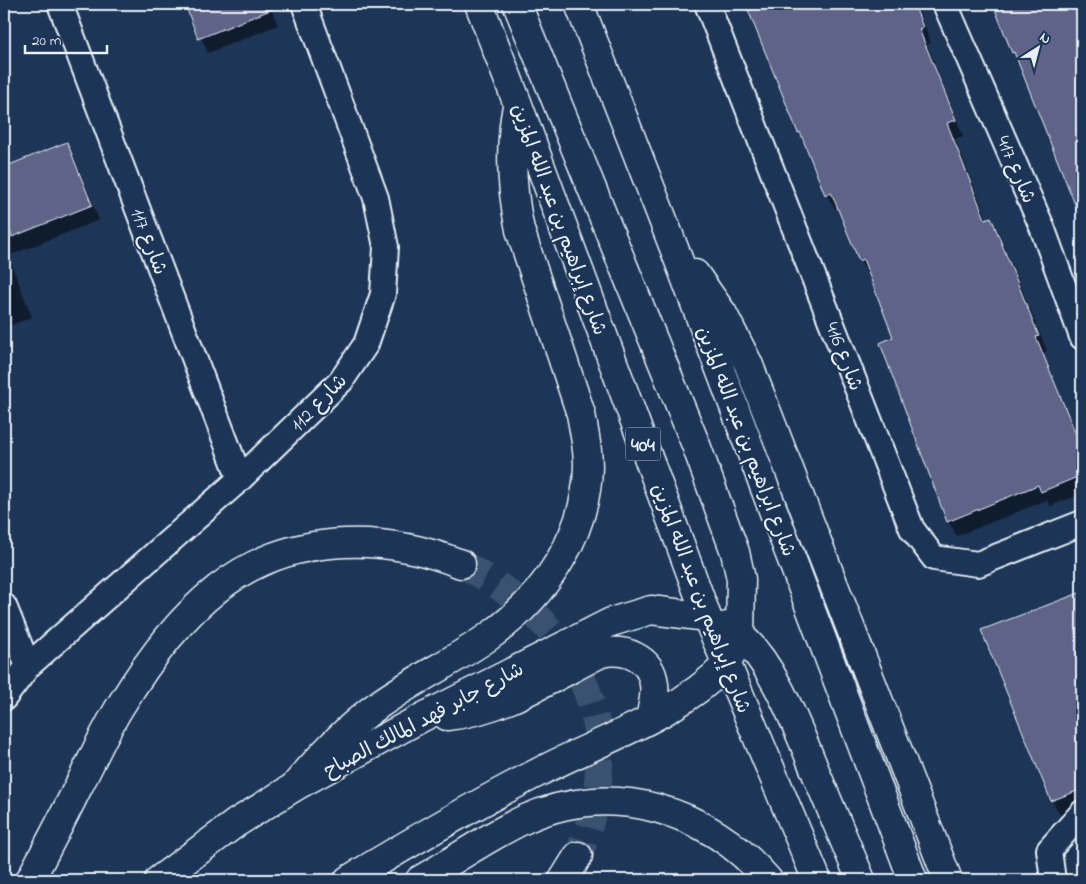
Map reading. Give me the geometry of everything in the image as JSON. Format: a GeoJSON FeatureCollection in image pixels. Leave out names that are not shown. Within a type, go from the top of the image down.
{"type":"FeatureCollection","features":[{"type":"Feature","properties":{"kind":"main road","name":"شارع إبراهيم بن عبد الله المزين"},"geometry":{"type":"LineString","coordinates":[[479,4],[707,617],[817,880]]}},
{"type":"Feature","properties":{"kind":"main road"},"geometry":{"type":"LineString","coordinates":[[348,880],[418,838],[539,772],[650,719],[698,690],[726,665],[740,634],[741,580],[727,524],[517,4]]}},
{"type":"Feature","properties":{"kind":"main road","name":"شارع ابراهيم بن عبد الله المزين"},"geometry":{"type":"LineString","coordinates":[[579,4],[674,248],[913,880]]}},
{"type":"Feature","properties":{"kind":"main road"},"geometry":{"type":"LineString","coordinates":[[294,787],[317,759],[362,717],[382,702],[490,636],[519,612],[538,591],[563,556],[581,514],[588,466],[581,414],[520,230],[514,200],[511,147],[517,102]]}},
{"type":"Feature","properties":{"kind":"main road"},"geometry":{"type":"LineString","coordinates":[[674,248],[723,314],[748,363],[948,880]]}},
{"type":"Feature","properties":{"kind":"main road"},"geometry":{"type":"LineString","coordinates":[[30,880],[98,745],[121,705],[169,640],[216,589],[238,574],[270,559],[312,546],[338,542],[369,541],[401,545],[432,552],[461,564]]}},
{"type":"Feature","properties":{"kind":"main road","name":"شارع جابر فهد المالك الصباح"},"geometry":{"type":"LineString","coordinates":[[160,880],[236,823],[294,787],[423,717],[624,616],[651,610],[707,617]]}},
{"type":"Feature","properties":{"kind":"main road"},"geometry":{"type":"LineString","coordinates":[[707,617],[740,634],[773,679],[789,708],[861,880]]}},
{"type":"Feature","properties":{"kind":"main road"},"geometry":{"type":"LineString","coordinates":[[423,717],[459,715],[499,703],[601,653],[624,651],[635,656],[651,672],[654,683],[654,695],[650,719]]}},
{"type":"Feature","properties":{"kind":"main road"},"geometry":{"type":"LineString","coordinates":[[420,880],[524,820],[550,809],[578,803],[601,801],[649,805],[691,820],[728,842],[768,880]]}},
{"type":"Feature","properties":{"kind":"main road"},"geometry":{"type":"LineString","coordinates":[[563,880],[578,856]]}},
{"type":"Feature","properties":{"kind":"street","name":"شارع 117"},"geometry":{"type":"LineString","coordinates":[[60,4],[240,479]]}},
{"type":"Feature","properties":{"kind":"street","name":"شارع 112"},"geometry":{"type":"LineString","coordinates":[[4,698],[28,666],[240,479],[341,381],[366,344],[383,294],[386,247],[376,198],[304,4]]}},
{"type":"Feature","properties":{"kind":"street","name":"شارع 416"},"geometry":{"type":"LineString","coordinates":[[707,4],[912,529],[934,558],[978,564],[1082,523]]}},
{"type":"Feature","properties":{"kind":"street","name":"شارع 417"},"geometry":{"type":"LineString","coordinates":[[945,4],[1042,227],[1082,336]]}},
{"type":"Feature","properties":{"kind":"street"},"geometry":{"type":"LineString","coordinates":[[4,606],[28,666]]}},
{"type":"Feature","properties":{"kind":"street"},"geometry":{"type":"LineString","coordinates":[[1053,880],[1048,850],[1082,813]]}},
{"type":"Feature","properties":{"kind":"building"},"geometry":{"type":"Polygon","coordinates":[[[185,4],[283,4],[283,5],[198,39],[185,4]]]}},
{"type":"Feature","properties":{"kind":"building"},"geometry":{"type":"Polygon","coordinates":[[[765,4],[914,4],[923,27],[919,29],[956,120],[947,123],[985,219],[991,217],[1039,336],[1036,337],[1082,449],[1082,475],[1041,492],[1038,485],[947,522],[880,343],[893,337],[863,259],[859,261],[831,192],[825,195],[748,10],[765,4]]]}},
{"type":"Feature","properties":{"kind":"building"},"geometry":{"type":"Polygon","coordinates":[[[993,4],[1082,4],[1082,222],[1014,52],[1012,53],[993,4]]]}},
{"type":"Feature","properties":{"kind":"building"},"geometry":{"type":"Polygon","coordinates":[[[67,142],[92,205],[12,237],[4,215],[4,167],[67,142]]]}},
{"type":"Feature","properties":{"kind":"building"},"geometry":{"type":"Polygon","coordinates":[[[1082,592],[1082,789],[1051,801],[981,630],[1082,592]]]}},
{"type":"Feature","properties":{"kind":"tunnel"},"geometry":{"type":"LineString","coordinates":[[461,564],[502,589],[537,617],[565,649],[584,684],[596,723],[599,765],[593,809],[578,856]]}}]}
